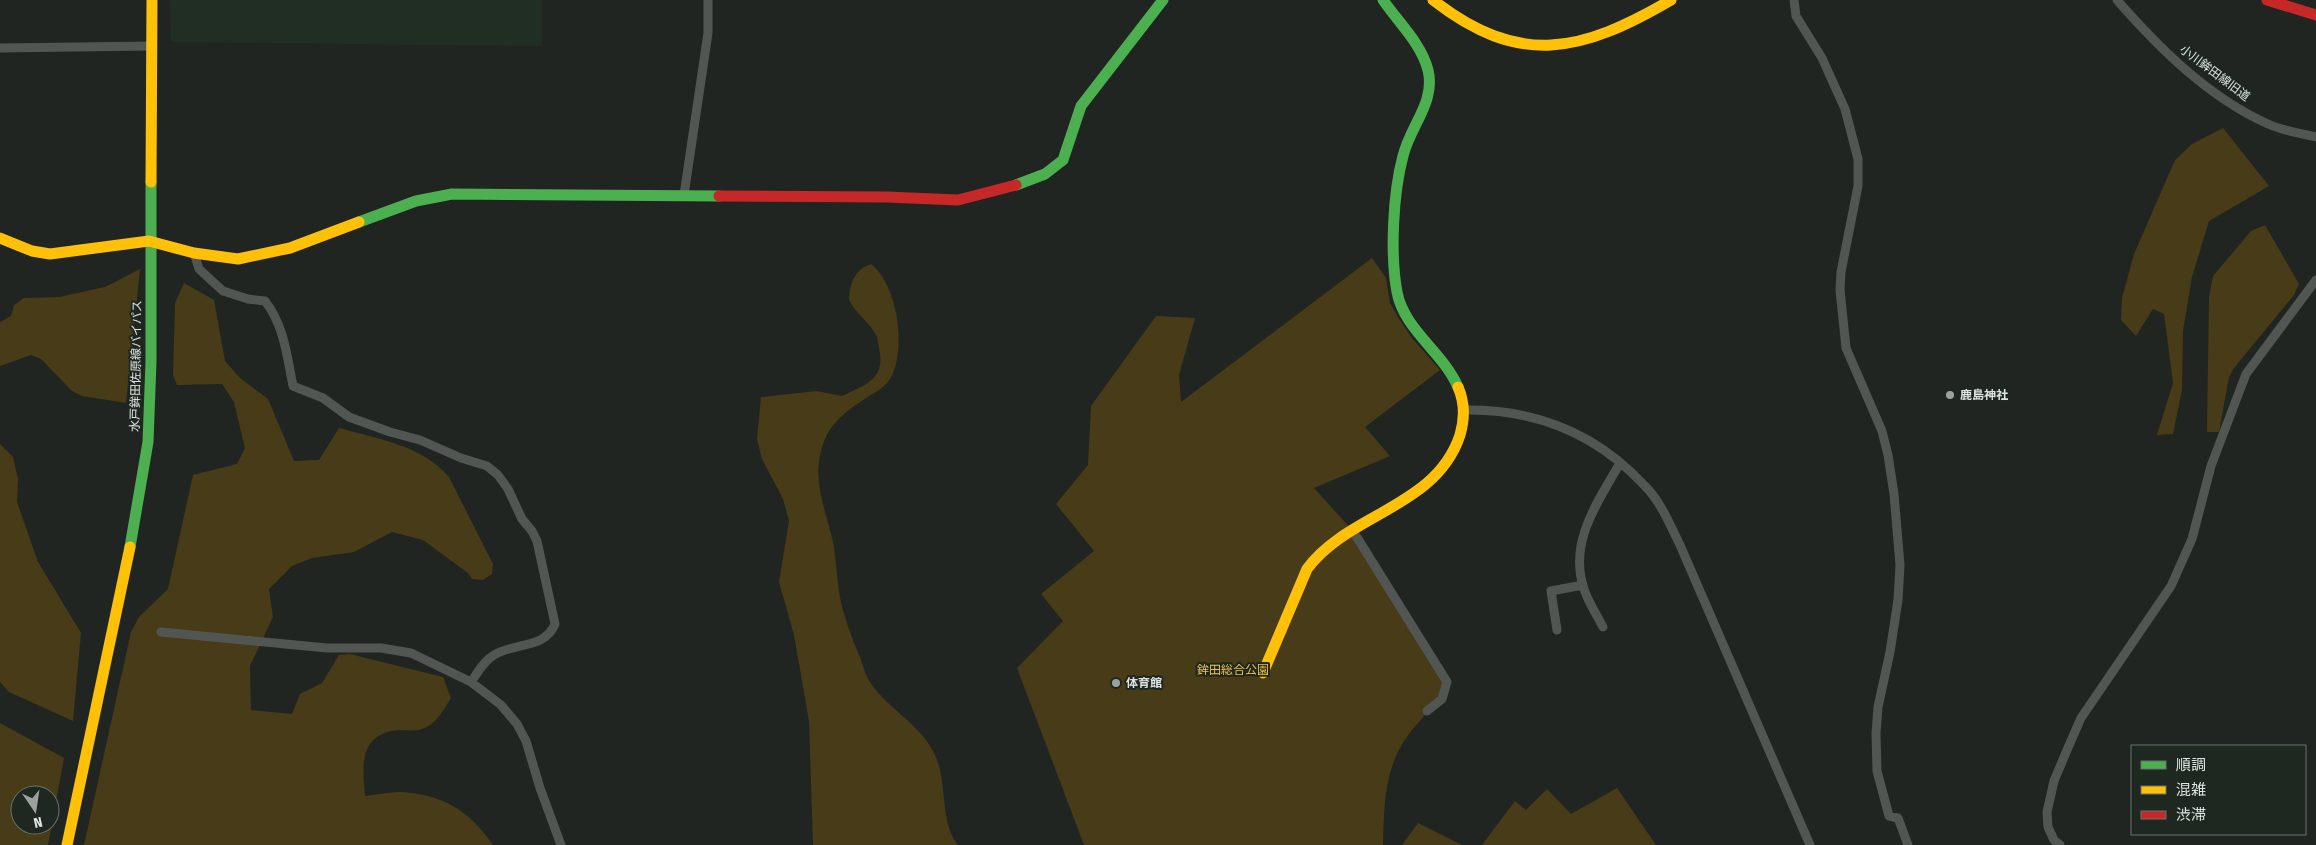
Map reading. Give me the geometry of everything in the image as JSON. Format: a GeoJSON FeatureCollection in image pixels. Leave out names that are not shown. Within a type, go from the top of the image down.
{"type":"FeatureCollection","features":[{"type":"Feature","properties":{"kind":"street","name":"水戸鉾田佐原線バイパス"},"geometry":{"type":"LineString","coordinates":[[67,845],[142,482],[151,404],[152,0]]}},
{"type":"Feature","properties":{"kind":"street"},"geometry":{"type":"LineString","coordinates":[[684,195],[708,33],[708,0]]}},
{"type":"Feature","properties":{"kind":"street"},"geometry":{"type":"LineString","coordinates":[[0,238],[32,251],[50,254],[149,241],[194,253],[238,259],[290,248],[416,200],[452,194],[887,197],[958,200],[1012,186],[1045,174],[1063,160],[1081,106],[1163,0]]}},
{"type":"Feature","properties":{"kind":"street"},"geometry":{"type":"LineString","coordinates":[[1263,672],[1307,569],[1316,556],[1422,488],[1445,466],[1454,455],[1465,410],[1454,376],[1403,312],[1397,296],[1395,272],[1398,180],[1406,142],[1429,94],[1430,83],[1422,54],[1383,0]]}},
{"type":"Feature","properties":{"kind":"street"},"geometry":{"type":"LineString","coordinates":[[1433,0],[1458,20],[1485,34],[1527,44],[1554,45],[1582,41],[1614,31],[1671,0]]}},
{"type":"Feature","properties":{"kind":"street"},"geometry":{"type":"LineString","coordinates":[[1794,0],[1796,16],[1822,58],[1843,103],[1852,128],[1858,159],[1858,186],[1841,272],[1841,314],[1843,333],[1850,359],[1884,438],[1894,494],[1900,574],[1892,641],[1878,707],[1876,753],[1881,789],[1889,816],[1898,818],[1908,845]]}},
{"type":"Feature","properties":{"kind":"street","name":"小川鉾田線旧道"},"geometry":{"type":"LineString","coordinates":[[2117,0],[2154,42],[2218,94],[2269,125],[2316,138]]}},
{"type":"Feature","properties":{"kind":"street"},"geometry":{"type":"LineString","coordinates":[[2267,0],[2316,15]]}},
{"type":"Feature","properties":{"kind":"street"},"geometry":{"type":"LineString","coordinates":[[0,48],[152,46]]}},
{"type":"Feature","properties":{"kind":"street"},"geometry":{"type":"LineString","coordinates":[[194,253],[199,269],[223,291],[248,299],[265,300],[274,313],[283,338],[293,386],[323,398],[349,417],[390,432],[420,440],[461,458],[487,466],[498,475],[508,489],[522,519],[532,531],[537,541],[555,624],[550,635],[544,639],[507,648],[492,656],[471,682]]}},
{"type":"Feature","properties":{"kind":"street"},"geometry":{"type":"LineString","coordinates":[[2060,845],[2054,840],[2048,827],[2047,812],[2054,781],[2070,742],[2081,718],[2171,586],[2192,539],[2211,466],[2246,374],[2316,280]]}},
{"type":"Feature","properties":{"kind":"street"},"geometry":{"type":"LineString","coordinates":[[1465,410],[1496,410],[1524,414],[1550,422],[1590,440],[1620,463],[1645,486],[1669,523],[1810,845]]}},
{"type":"Feature","properties":{"kind":"street"},"geometry":{"type":"LineString","coordinates":[[1603,627],[1583,585],[1579,554],[1581,538],[1590,517],[1620,463]]}},
{"type":"Feature","properties":{"kind":"street"},"geometry":{"type":"LineString","coordinates":[[1353,531],[1447,682],[1442,699],[1427,711]]}},
{"type":"Feature","properties":{"kind":"street"},"geometry":{"type":"LineString","coordinates":[[1557,630],[1551,591],[1583,585]]}},
{"type":"Feature","properties":{"kind":"street"},"geometry":{"type":"LineString","coordinates":[[161,632],[326,648],[381,648],[411,653],[471,682],[501,705],[517,724],[526,741],[540,788],[561,845]]}},
{"type":"Feature","properties":{"kind":"shaded area"},"geometry":{"type":"Polygon","coordinates":[[[170,0],[542,0],[542,46],[171,42],[170,0]]]}},
{"type":"Feature","properties":{"kind":"green space"},"geometry":{"type":"Polygon","coordinates":[[[2223,128],[2269,186],[2209,221],[2192,277],[2183,331],[2182,390],[2173,434],[2157,435],[2173,383],[2164,314],[2153,309],[2136,336],[2121,320],[2122,298],[2134,254],[2175,160],[2192,144],[2223,128]]]}},
{"type":"Feature","properties":{"kind":"green space"},"geometry":{"type":"Polygon","coordinates":[[[2265,225],[2299,284],[2294,295],[2234,368],[2229,377],[2219,432],[2207,432],[2209,297],[2213,276],[2251,231],[2265,225]]]}},
{"type":"Feature","properties":{"kind":"green space","name":"鉾田総合公園"},"geometry":{"type":"Polygon","coordinates":[[[1372,258],[1386,278],[1390,303],[1399,319],[1412,338],[1440,370],[1365,427],[1390,456],[1314,488],[1353,531],[1447,682],[1436,702],[1409,734],[1395,760],[1390,773],[1385,801],[1383,845],[1084,845],[1017,668],[1063,621],[1041,594],[1094,551],[1056,504],[1088,465],[1091,406],[1156,316],[1195,318],[1179,375],[1181,402],[1372,258]]]}},
{"type":"Feature","properties":{"kind":"green space"},"geometry":{"type":"Polygon","coordinates":[[[871,264],[888,287],[897,318],[899,335],[895,367],[886,384],[850,409],[830,430],[821,450],[818,473],[819,483],[834,547],[839,592],[850,633],[870,682],[879,694],[922,735],[935,755],[939,766],[948,825],[958,845],[813,845],[809,721],[794,635],[779,582],[789,521],[783,499],[762,459],[757,439],[761,397],[817,391],[842,396],[866,384],[877,374],[880,367],[880,359],[876,336],[849,300],[850,288],[854,278],[861,270],[871,264]]]}},
{"type":"Feature","properties":{"kind":"green space"},"geometry":{"type":"Polygon","coordinates":[[[140,269],[126,403],[82,396],[72,391],[41,359],[31,355],[0,366],[0,322],[11,316],[14,305],[24,298],[59,297],[105,287],[140,269]]]}},
{"type":"Feature","properties":{"kind":"green space"},"geometry":{"type":"Polygon","coordinates":[[[184,283],[214,300],[225,361],[240,378],[268,399],[294,461],[319,460],[339,428],[413,450],[438,466],[449,477],[493,564],[492,574],[483,580],[472,579],[468,573],[423,540],[392,532],[354,552],[312,558],[292,566],[269,589],[273,617],[250,666],[251,710],[292,714],[300,694],[322,683],[339,655],[350,654],[443,677],[451,698],[431,724],[422,729],[391,731],[380,735],[368,748],[364,766],[365,796],[400,792],[415,793],[442,800],[464,813],[493,845],[84,845],[131,632],[139,617],[168,589],[193,475],[237,464],[245,448],[234,402],[222,384],[177,385],[173,375],[175,303],[184,283]]]}},
{"type":"Feature","properties":{"kind":"green space"},"geometry":{"type":"Polygon","coordinates":[[[0,444],[13,457],[18,479],[17,502],[38,562],[81,633],[73,721],[9,692],[0,682],[0,444]]]}},
{"type":"Feature","properties":{"kind":"green space"},"geometry":{"type":"Polygon","coordinates":[[[0,723],[64,758],[59,785],[10,785],[10,835],[50,835],[48,845],[0,845],[0,723]]]}},
{"type":"Feature","properties":{"kind":"green space"},"geometry":{"type":"Polygon","coordinates":[[[1617,788],[1656,845],[1482,845],[1515,801],[1526,810],[1547,789],[1571,814],[1617,788]]]}},
{"type":"Feature","properties":{"kind":"green space"},"geometry":{"type":"Polygon","coordinates":[[[1418,823],[1462,845],[1402,845],[1418,823]]]}},
{"type":"Feature","properties":{"kind":"traffic: fast"},"geometry":{"type":"LineString","coordinates":[[1016,185],[1045,174],[1063,160],[1081,106],[1163,0]]}},
{"type":"Feature","properties":{"kind":"traffic: fast"},"geometry":{"type":"LineString","coordinates":[[1383,0],[1420,51],[1425,60],[1430,82],[1421,114],[1406,145],[1397,188],[1393,242],[1397,292],[1407,318],[1443,363],[1458,387]]}},
{"type":"Feature","properties":{"kind":"traffic: fast"},"geometry":{"type":"LineString","coordinates":[[130,547],[148,442],[151,362],[151,182]]}},
{"type":"Feature","properties":{"kind":"traffic: fast"},"geometry":{"type":"LineString","coordinates":[[359,222],[416,201],[452,194],[719,196]]}},
{"type":"Feature","properties":{"kind":"traffic: slow"},"geometry":{"type":"LineString","coordinates":[[151,182],[152,0]]}},
{"type":"Feature","properties":{"kind":"traffic: slow"},"geometry":{"type":"LineString","coordinates":[[1433,0],[1465,22],[1494,36],[1523,44],[1551,45],[1580,41],[1608,32],[1639,18],[1671,0]]}},
{"type":"Feature","properties":{"kind":"traffic: slow"},"geometry":{"type":"LineString","coordinates":[[0,238],[32,251],[50,254],[149,241],[194,253],[238,259],[290,248],[359,222]]}},
{"type":"Feature","properties":{"kind":"traffic: slow"},"geometry":{"type":"LineString","coordinates":[[1263,673],[1307,569],[1324,550],[1345,535],[1412,495],[1432,479],[1448,459],[1460,435],[1463,423],[1464,411],[1458,387]]}},
{"type":"Feature","properties":{"kind":"traffic: slow"},"geometry":{"type":"LineString","coordinates":[[67,845],[130,547]]}},
{"type":"Feature","properties":{"kind":"traffic: jam"},"geometry":{"type":"LineString","coordinates":[[2267,0],[2316,15]]}},
{"type":"Feature","properties":{"kind":"traffic: jam"},"geometry":{"type":"LineString","coordinates":[[719,196],[887,197],[958,200],[1016,185]]}},
{"type":"Feature","properties":{"kind":"place","name":"鹿島神社"},"geometry":{"type":"Point","coordinates":[1950,395]}},
{"type":"Feature","properties":{"kind":"place","name":"体育館"},"geometry":{"type":"Point","coordinates":[1116,683]}}]}
